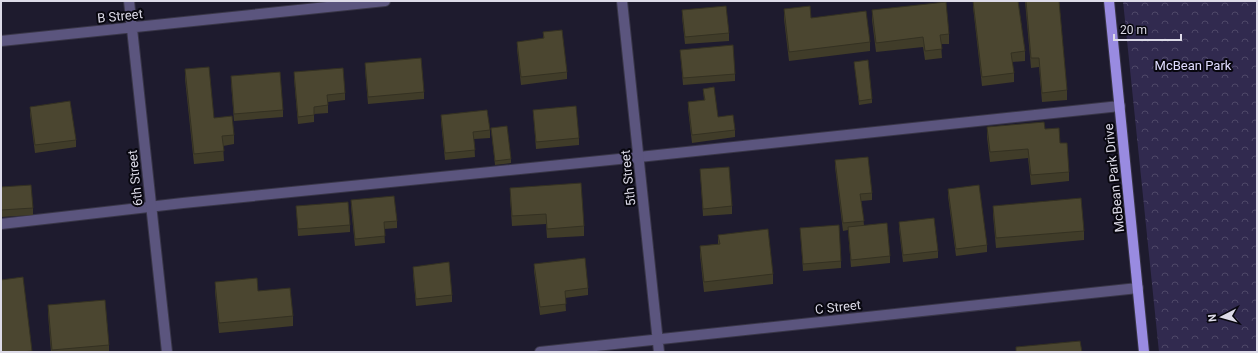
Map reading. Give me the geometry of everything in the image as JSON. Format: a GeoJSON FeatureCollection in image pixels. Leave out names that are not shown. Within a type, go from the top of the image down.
{"type":"FeatureCollection","features":[{"type":"Feature","properties":{"kind":"main road","name":"McBean Park Drive"},"geometry":{"type":"LineString","coordinates":[[1109,1],[1144,352]]}},
{"type":"Feature","properties":{"kind":"street","name":"6th Street"},"geometry":{"type":"LineString","coordinates":[[129,1],[167,352]]}},
{"type":"Feature","properties":{"kind":"street","name":"B Street"},"geometry":{"type":"LineString","coordinates":[[1,41],[385,1]]}},
{"type":"Feature","properties":{"kind":"street","name":"5th Street"},"geometry":{"type":"LineString","coordinates":[[622,1],[660,352]]}},
{"type":"Feature","properties":{"kind":"street"},"geometry":{"type":"LineString","coordinates":[[1,224],[183,203],[1120,106]]}},
{"type":"Feature","properties":{"kind":"street","name":"C Street"},"geometry":{"type":"LineString","coordinates":[[540,352],[1138,288]]}},
{"type":"Feature","properties":{"kind":"green space","name":"McBean Park"},"geometry":{"type":"Polygon","coordinates":[[[1123,1],[1257,1],[1257,352],[1159,352],[1123,1]]]}},
{"type":"Feature","properties":{"kind":"building"},"geometry":{"type":"Polygon","coordinates":[[[973,1],[1018,1],[1025,51],[1011,53],[1014,73],[982,77],[973,1]]]}},
{"type":"Feature","properties":{"kind":"building"},"geometry":{"type":"Polygon","coordinates":[[[1026,1],[1059,1],[1067,90],[1042,93],[1039,58],[1031,58],[1026,1]]]}},
{"type":"Feature","properties":{"kind":"building"},"geometry":{"type":"Polygon","coordinates":[[[946,2],[949,34],[940,35],[942,49],[925,51],[923,37],[876,43],[872,10],[946,2]]]}},
{"type":"Feature","properties":{"kind":"building"},"geometry":{"type":"Polygon","coordinates":[[[726,6],[729,33],[685,37],[682,10],[726,6]]]}},
{"type":"Feature","properties":{"kind":"building"},"geometry":{"type":"Polygon","coordinates":[[[810,6],[811,18],[866,11],[870,42],[789,52],[784,9],[810,6]]]}},
{"type":"Feature","properties":{"kind":"building"},"geometry":{"type":"Polygon","coordinates":[[[562,30],[567,72],[521,77],[517,42],[544,38],[543,32],[562,30]]]}},
{"type":"Feature","properties":{"kind":"building"},"geometry":{"type":"Polygon","coordinates":[[[733,45],[735,74],[683,78],[680,50],[733,45]]]}},
{"type":"Feature","properties":{"kind":"building"},"geometry":{"type":"Polygon","coordinates":[[[421,58],[424,92],[368,97],[365,63],[421,58]]]}},
{"type":"Feature","properties":{"kind":"building"},"geometry":{"type":"Polygon","coordinates":[[[868,60],[872,99],[859,101],[854,62],[868,60]]]}},
{"type":"Feature","properties":{"kind":"building"},"geometry":{"type":"Polygon","coordinates":[[[209,67],[214,118],[232,116],[234,135],[222,136],[224,151],[194,154],[185,69],[209,67]]]}},
{"type":"Feature","properties":{"kind":"building"},"geometry":{"type":"Polygon","coordinates":[[[343,68],[345,93],[327,95],[328,105],[314,107],[314,115],[298,117],[294,72],[343,68]]]}},
{"type":"Feature","properties":{"kind":"building"},"geometry":{"type":"Polygon","coordinates":[[[280,72],[283,110],[234,114],[231,76],[280,72]]]}},
{"type":"Feature","properties":{"kind":"building"},"geometry":{"type":"Polygon","coordinates":[[[714,87],[718,117],[733,115],[735,130],[692,135],[688,102],[705,100],[703,89],[714,87]]]}},
{"type":"Feature","properties":{"kind":"building"},"geometry":{"type":"Polygon","coordinates":[[[70,101],[76,140],[35,145],[30,107],[70,101]]]}},
{"type":"Feature","properties":{"kind":"building"},"geometry":{"type":"Polygon","coordinates":[[[576,106],[579,138],[536,142],[533,110],[576,106]]]}},
{"type":"Feature","properties":{"kind":"building"},"geometry":{"type":"Polygon","coordinates":[[[487,110],[490,130],[473,132],[475,150],[445,153],[441,115],[487,110]]]}},
{"type":"Feature","properties":{"kind":"building"},"geometry":{"type":"Polygon","coordinates":[[[1044,122],[1045,129],[1059,128],[1060,143],[1067,143],[1069,172],[1031,175],[1028,149],[990,152],[987,127],[1044,122]]]}},
{"type":"Feature","properties":{"kind":"building"},"geometry":{"type":"Polygon","coordinates":[[[507,126],[511,159],[495,161],[491,128],[507,126]]]}},
{"type":"Feature","properties":{"kind":"building"},"geometry":{"type":"Polygon","coordinates":[[[868,157],[872,193],[860,194],[864,221],[843,223],[835,160],[868,157]]]}},
{"type":"Feature","properties":{"kind":"building"},"geometry":{"type":"Polygon","coordinates":[[[729,167],[732,206],[703,209],[700,169],[729,167]]]}},
{"type":"Feature","properties":{"kind":"building"},"geometry":{"type":"Polygon","coordinates":[[[581,183],[584,226],[547,229],[546,214],[512,216],[510,188],[581,183]]]}},
{"type":"Feature","properties":{"kind":"building"},"geometry":{"type":"Polygon","coordinates":[[[31,185],[33,208],[1,210],[1,187],[31,185]]]}},
{"type":"Feature","properties":{"kind":"building"},"geometry":{"type":"Polygon","coordinates":[[[979,185],[987,245],[956,249],[948,189],[979,185]]]}},
{"type":"Feature","properties":{"kind":"building"},"geometry":{"type":"Polygon","coordinates":[[[394,196],[397,221],[384,222],[385,236],[355,239],[351,200],[394,196]]]}},
{"type":"Feature","properties":{"kind":"building"},"geometry":{"type":"Polygon","coordinates":[[[1081,198],[1084,231],[996,238],[993,206],[1081,198]]]}},
{"type":"Feature","properties":{"kind":"building"},"geometry":{"type":"Polygon","coordinates":[[[348,202],[350,225],[298,229],[296,206],[348,202]]]}},
{"type":"Feature","properties":{"kind":"building"},"geometry":{"type":"Polygon","coordinates":[[[934,218],[938,251],[903,255],[899,222],[934,218]]]}},
{"type":"Feature","properties":{"kind":"building"},"geometry":{"type":"Polygon","coordinates":[[[887,223],[890,256],[851,260],[848,227],[887,223]]]}},
{"type":"Feature","properties":{"kind":"building"},"geometry":{"type":"Polygon","coordinates":[[[839,225],[841,261],[803,264],[800,228],[839,225]]]}},
{"type":"Feature","properties":{"kind":"building"},"geometry":{"type":"Polygon","coordinates":[[[768,229],[773,274],[704,282],[700,246],[720,244],[718,235],[768,229]]]}},
{"type":"Feature","properties":{"kind":"building"},"geometry":{"type":"Polygon","coordinates":[[[585,258],[588,288],[565,291],[566,304],[540,307],[534,264],[585,258]]]}},
{"type":"Feature","properties":{"kind":"building"},"geometry":{"type":"Polygon","coordinates":[[[449,262],[452,295],[416,299],[413,267],[449,262]]]}},
{"type":"Feature","properties":{"kind":"building"},"geometry":{"type":"Polygon","coordinates":[[[23,277],[32,351],[1,352],[1,280],[23,277]]]}},
{"type":"Feature","properties":{"kind":"building"},"geometry":{"type":"Polygon","coordinates":[[[257,278],[258,291],[290,288],[293,316],[219,323],[215,282],[257,278]]]}},
{"type":"Feature","properties":{"kind":"building"},"geometry":{"type":"Polygon","coordinates":[[[105,300],[109,345],[52,350],[48,305],[105,300]]]}},
{"type":"Feature","properties":{"kind":"building"},"geometry":{"type":"Polygon","coordinates":[[[1080,341],[1082,352],[1016,352],[1016,347],[1080,341]]]}}]}
